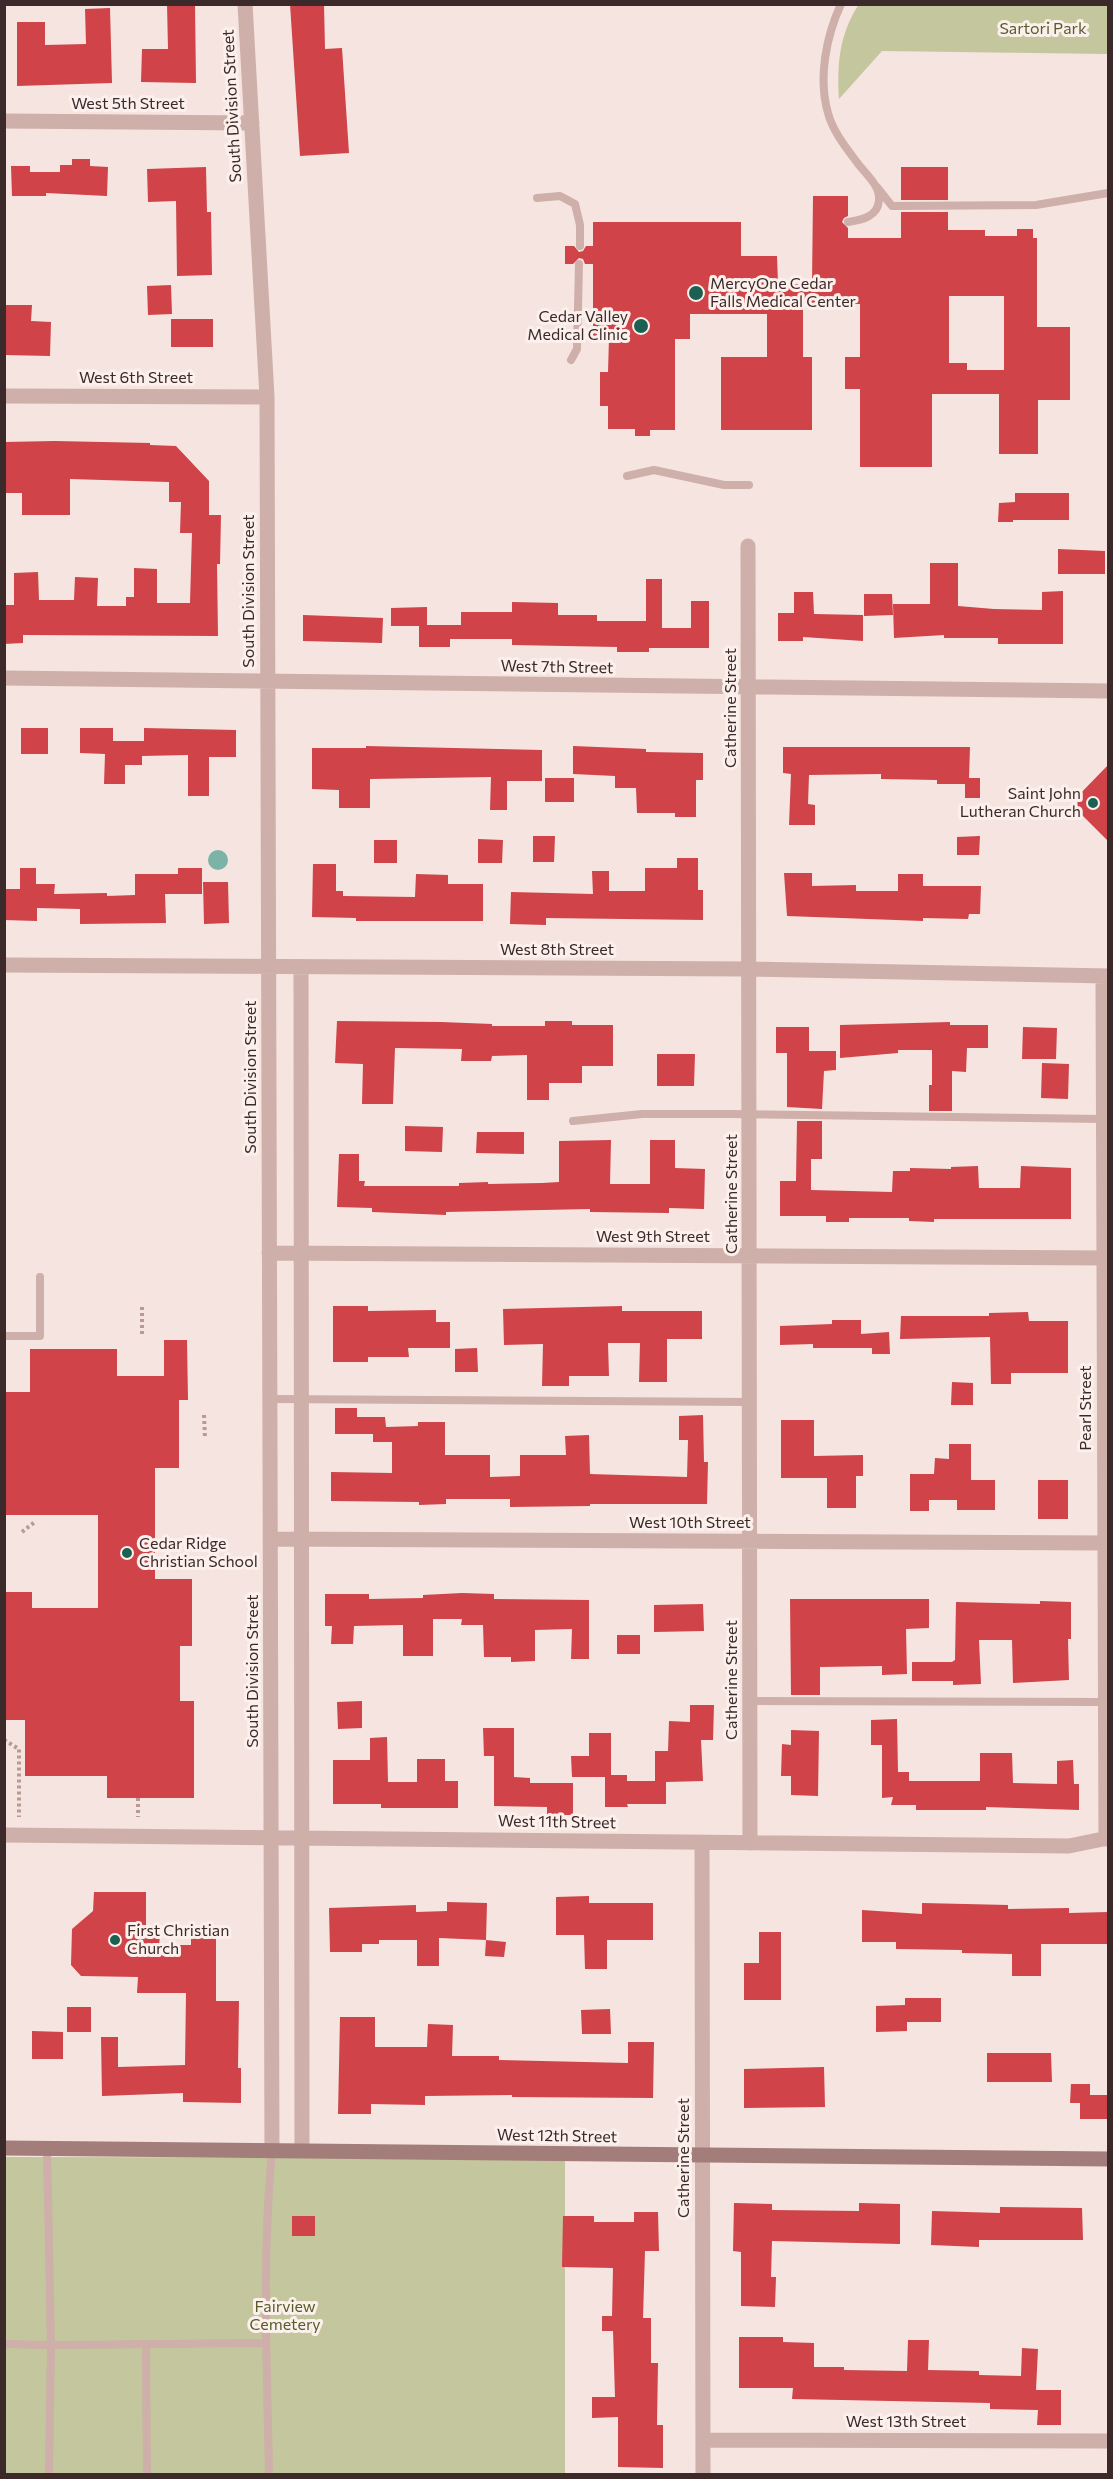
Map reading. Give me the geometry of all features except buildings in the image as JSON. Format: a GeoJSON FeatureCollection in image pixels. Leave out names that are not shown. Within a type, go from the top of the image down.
{"type":"FeatureCollection","features":[{"type":"Feature","properties":{"kind":"main road","name":"West 12th Street"},"geometry":{"type":"LineString","coordinates":[[4,2148],[302,2150],[702,2157],[1108,2159]]}},
{"type":"Feature","properties":{"kind":"street","name":"South Division Street"},"geometry":{"type":"LineString","coordinates":[[244,4],[267,397],[272,2150]]}},
{"type":"Feature","properties":{"kind":"street","name":"West 5th Street"},"geometry":{"type":"LineString","coordinates":[[4,121],[252,123]]}},
{"type":"Feature","properties":{"kind":"street","name":"West 6th Street"},"geometry":{"type":"LineString","coordinates":[[4,396],[267,397]]}},
{"type":"Feature","properties":{"kind":"street","name":"Catherine Street"},"geometry":{"type":"LineString","coordinates":[[748,546],[750,1843]]}},
{"type":"Feature","properties":{"kind":"street","name":"West 7th Street"},"geometry":{"type":"LineString","coordinates":[[4,678],[1108,691]]}},
{"type":"Feature","properties":{"kind":"street","name":"West 8th Street"},"geometry":{"type":"LineString","coordinates":[[4,965],[749,969],[1106,976]]}},
{"type":"Feature","properties":{"kind":"street"},"geometry":{"type":"LineString","coordinates":[[301,967],[302,2150]]}},
{"type":"Feature","properties":{"kind":"street","name":"Pearl Street"},"geometry":{"type":"LineString","coordinates":[[1106,976],[1102,1119],[1106,1258],[1107,1839]]}},
{"type":"Feature","properties":{"kind":"street","name":"West 9th Street"},"geometry":{"type":"LineString","coordinates":[[270,1253],[1106,1258]]}},
{"type":"Feature","properties":{"kind":"street","name":"West 10th Street"},"geometry":{"type":"LineString","coordinates":[[270,1539],[1106,1543]]}},
{"type":"Feature","properties":{"kind":"street","name":"West 11th Street"},"geometry":{"type":"LineString","coordinates":[[4,1835],[1069,1846],[1107,1839]]}},
{"type":"Feature","properties":{"kind":"street","name":"Catherine Street"},"geometry":{"type":"LineString","coordinates":[[702,1842],[703,2475]]}},
{"type":"Feature","properties":{"kind":"street","name":"West 13th Street"},"geometry":{"type":"LineString","coordinates":[[703,2440],[1108,2441]]}},
{"type":"Feature","properties":{"kind":"lane"},"geometry":{"type":"LineString","coordinates":[[841,4],[827,46],[823,76],[828,113],[847,150],[892,206],[1036,205],[1108,193]]}},
{"type":"Feature","properties":{"kind":"lane"},"geometry":{"type":"LineString","coordinates":[[848,222],[861,220],[874,213],[879,201],[876,185]]}},
{"type":"Feature","properties":{"kind":"lane"},"geometry":{"type":"LineString","coordinates":[[537,198],[560,196],[575,204],[580,225],[579,246]]}},
{"type":"Feature","properties":{"kind":"lane"},"geometry":{"type":"LineString","coordinates":[[571,360],[577,349],[579,264]]}},
{"type":"Feature","properties":{"kind":"lane"},"geometry":{"type":"LineString","coordinates":[[627,476],[654,470],[724,485],[748,485]]}},
{"type":"Feature","properties":{"kind":"lane"},"geometry":{"type":"LineString","coordinates":[[573,1122],[642,1114],[1102,1119]]}},
{"type":"Feature","properties":{"kind":"lane"},"geometry":{"type":"LineString","coordinates":[[4,1336],[40,1336],[40,1277]]}},
{"type":"Feature","properties":{"kind":"lane"},"geometry":{"type":"LineString","coordinates":[[270,1399],[750,1402]]}},
{"type":"Feature","properties":{"kind":"lane"},"geometry":{"type":"LineString","coordinates":[[750,1701],[1106,1702]]}},
{"type":"Feature","properties":{"kind":"lane"},"geometry":{"type":"LineString","coordinates":[[47,2149],[51,2346],[49,2475]]}},
{"type":"Feature","properties":{"kind":"lane"},"geometry":{"type":"LineString","coordinates":[[269,2475],[266,2343],[269,2182],[272,2150]]}},
{"type":"Feature","properties":{"kind":"lane"},"geometry":{"type":"LineString","coordinates":[[4,2344],[51,2346],[266,2343]]}},
{"type":"Feature","properties":{"kind":"lane"},"geometry":{"type":"LineString","coordinates":[[146,2344],[147,2475]]}},
{"type":"Feature","properties":{"kind":"path"},"geometry":{"type":"LineString","coordinates":[[142,1307],[142,1336]]}},
{"type":"Feature","properties":{"kind":"path"},"geometry":{"type":"LineString","coordinates":[[204,1415],[206,1438]]}},
{"type":"Feature","properties":{"kind":"path"},"geometry":{"type":"LineString","coordinates":[[22,1532],[36,1521]]}},
{"type":"Feature","properties":{"kind":"path"},"geometry":{"type":"LineString","coordinates":[[4,1740],[19,1749],[19,1817]]}},
{"type":"Feature","properties":{"kind":"path"},"geometry":{"type":"LineString","coordinates":[[138,1798],[138,1817]]}},
{"type":"Feature","properties":{"kind":"green space","name":"Sartori Park"},"geometry":{"type":"Polygon","coordinates":[[[859,4],[1108,5],[1108,54],[882,51],[839,99],[838,74],[843,38],[859,4]]]}},
{"type":"Feature","properties":{"kind":"green space","name":"Fairview Cemetery"},"geometry":{"type":"Polygon","coordinates":[[[5,2157],[565,2158],[565,2474],[5,2474],[5,2157]]]}},
{"type":"Feature","properties":{"kind":"water"},"geometry":{"type":"Polygon","coordinates":[[[214,850],[222,850],[228,856],[228,864],[222,870],[214,870],[208,864],[208,856],[214,850]]]}},
{"type":"Feature","properties":{"kind":"place","name":"MercyOne Cedar Falls Medical Center"},"geometry":{"type":"Point","coordinates":[696,293]}},
{"type":"Feature","properties":{"kind":"place","name":"Cedar Valley Medical Clinic"},"geometry":{"type":"Point","coordinates":[641,326]}},
{"type":"Feature","properties":{"kind":"place","name":"Saint John Lutheran Church"},"geometry":{"type":"Point","coordinates":[1093,803]}},
{"type":"Feature","properties":{"kind":"place","name":"Cedar Ridge Christian School"},"geometry":{"type":"Point","coordinates":[127,1553]}},
{"type":"Feature","properties":{"kind":"place","name":"First Christian Church"},"geometry":{"type":"Point","coordinates":[115,1940]}}]}
